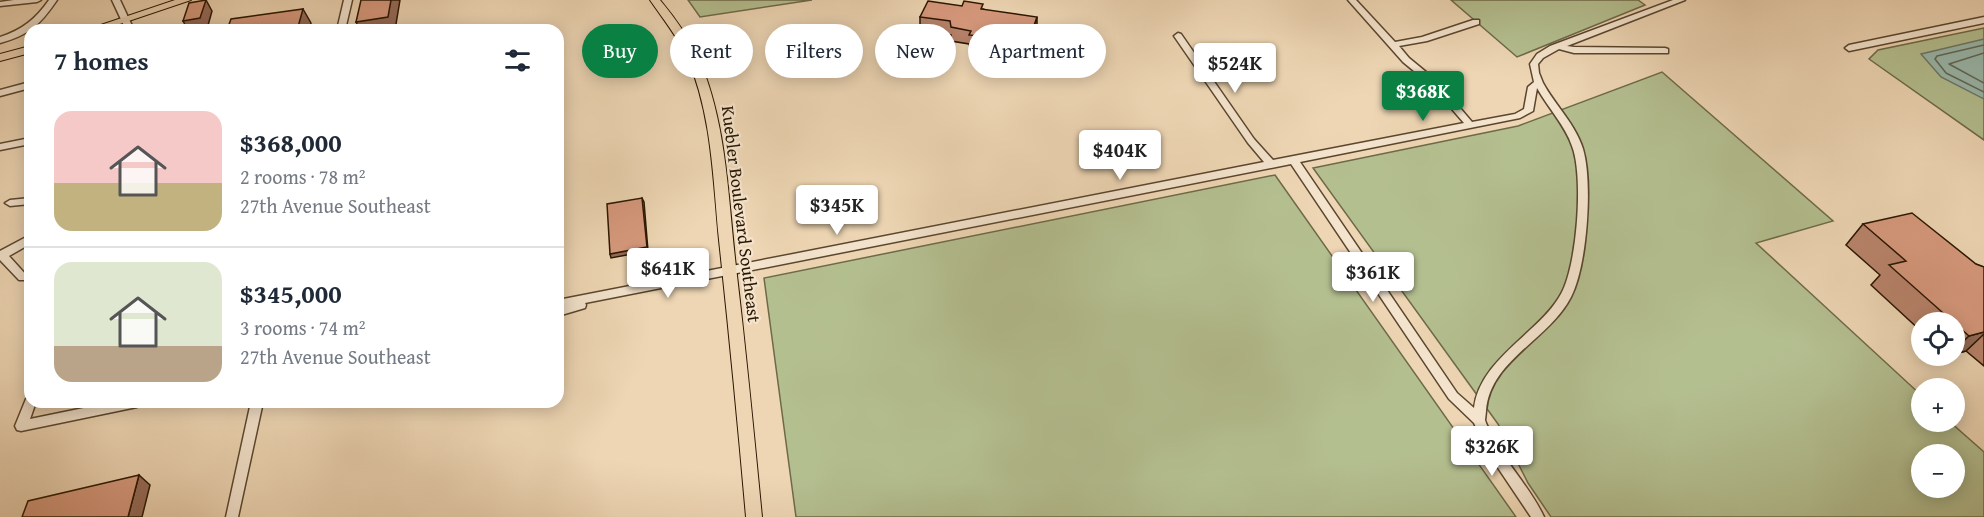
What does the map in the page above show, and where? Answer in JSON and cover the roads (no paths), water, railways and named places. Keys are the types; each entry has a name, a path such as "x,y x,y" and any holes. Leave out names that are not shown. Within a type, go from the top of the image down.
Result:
{"main road":[{"path":"110,24 186,0"},
{"name":"Kuebler Boulevard Southeast","path":"655,0 692,56 709,106 730,272 754,517"},
{"path":"0,58 24,51"}],"street":[{"path":"0,4 37,0"},
{"path":"36,24 52,0"},
{"path":"116,0 127,24"},
{"path":"342,24 348,0"},
{"path":"1352,0 1393,45 1434,83 1472,126"},
{"path":"1479,420 1479,399 1485,383 1556,310 1574,274 1582,193 1581,158 1571,131 1538,83 1533,69 1536,60 1559,46 1681,0"},
{"path":"1849,48 1984,20"},
{"path":"1393,45 1424,39 1476,22"},
{"path":"0,40 24,31"},
{"path":"1178,36 1251,141 1272,165"},
{"path":"1559,46 1574,50 1665,51"},
{"path":"564,303 1472,126 1525,114 1531,106 1532,87 1538,83"},
{"path":"0,93 24,87"},
{"path":"0,147 24,142"},
{"path":"1294,160 1453,396 1479,420 1492,449 1538,517"},
{"path":"10,203 24,202"},
{"path":"23,277 1,256 24,243"},
{"path":"564,296 601,297"},
{"path":"564,310 601,297"},
{"path":"28,408 21,426 108,408"},
{"path":"232,517 256,408"}],"water":[{"path":"1984,39 1984,99 1941,77 1921,54"}]}
